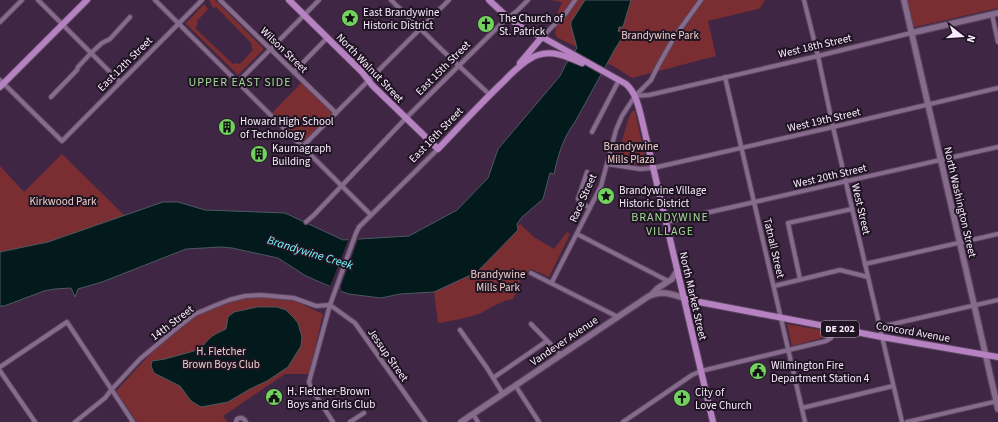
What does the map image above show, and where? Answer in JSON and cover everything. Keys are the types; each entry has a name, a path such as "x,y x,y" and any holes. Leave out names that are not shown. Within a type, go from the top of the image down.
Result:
{"main road":[{"path":"1,84 87,0"},
{"name":"North Walnut Street","path":"289,0 362,72 368,81 438,149"},
{"name":"North Market Street","path":"489,0 508,18 520,26 542,37 565,53 619,80 630,88 635,96 713,422"},
{"path":"511,74 542,37"},
{"name":"East 16th Street","path":"438,149 511,74 526,62 537,55 547,53 565,53"},
{"name":"Concord Avenue","path":"684,298 882,337 998,357"}],"street":[{"path":"0,22 22,0"},
{"path":"38,0 120,82"},
{"path":"156,0 372,215"},
{"name":"East 12th Street","path":"1,84 62,141 202,0"},
{"name":"Wilson Street","path":"220,0 336,113"},
{"path":"238,82 319,0"},
{"path":"391,0 490,95"},
{"path":"303,146 449,0"},
{"path":"508,18 528,0"},
{"path":"542,37 566,14 575,0"},
{"name":"Race Street","path":"552,282 601,186 616,130 622,116 635,96 651,80 675,36 701,0"},
{"name":"West Street","path":"804,0 902,422"},
{"name":"North Washington Street","path":"904,0 998,409"},
{"path":"995,13 998,42"},
{"name":"West 18th Street","path":"635,96 649,95 995,13"},
{"path":"51,97 91,53 102,42 110,39 130,17"},
{"name":"East 15th Street","path":"306,222 314,216 406,118 508,18"},
{"path":"294,72 327,38"},
{"name":"Tatnall Street","path":"725,77 805,422"},
{"path":"592,132 619,80"},
{"name":"West 19th Street","path":"607,164 640,169 653,168 998,88"},
{"name":"West 20th Street","path":"666,222 998,147"},
{"name":"East 16th Street","path":"333,422 311,388 309,382 333,295 356,233 359,227 438,149"},
{"path":"587,172 578,199 590,208"},
{"path":"800,279 788,223 852,209"},
{"path":"577,234 668,281"},
{"path":"865,264 998,234"},
{"path":"774,286 840,270 868,277"},
{"path":"649,296 673,277 677,271"},
{"path":"531,273 552,282 618,317"},
{"name":"Vandever Avenue","path":"461,422 649,296 661,292 684,298"},
{"name":"14th Street","path":"75,422 105,398 140,359 196,314 229,300 261,294 294,298 316,306 330,305"},
{"path":"880,327 998,300"},
{"name":"Jessup Street","path":"330,305 355,323 425,422"},
{"path":"0,367 67,322 133,422"},
{"path":"531,324 561,355"},
{"path":"623,422 700,370 826,342 831,338 835,328"},
{"path":"460,330 503,394"},
{"path":"493,378 547,341"},
{"path":"0,371 35,422"},
{"path":"515,386 539,422"},
{"path":"802,408 893,386"},
{"path":"907,422 997,401"},
{"path":"350,422 364,413"},
{"path":"473,414 478,422"},
{"path":"236,422 237,419 241,418 246,422"}],"green space":[{"path":"209,0 215,0 263,48 263,50 238,75 186,24 204,4 208,9 197,21 198,24 195,28 233,64 240,64 253,50 252,44 216,7 213,8"},
{"path":"551,0 585,0 571,22 577,47 558,38 555,34 558,12 562,2"},
{"name":"Brandywine Park","path":"631,0 765,0 758,9 708,21 716,56 632,78 607,63 624,33 617,31 619,27 623,26"},
{"path":"907,0 998,0 998,8 915,27 913,26"},
{"path":"303,81 336,113 303,146 271,114"},
{"name":"Brandywine Mills Plaza","path":"632,111 635,111 647,166 616,162"},
{"name":"Kirkwood Park","path":"62,154 125,216 48,242 0,252 0,166 24,192"},
{"name":"Brandywine Mills Park","path":"520,224 534,237 554,249 567,232 570,234 549,277 531,269 519,279 521,283 513,299 500,303 476,315 438,323 434,292 475,273"},
{"name":"H. Fletcher Brown Boys Club","path":"261,297 295,301 323,314 309,374 285,374 223,416 228,422 137,422 116,391 154,350 194,316 235,299"},
{"path":"787,324 832,332 829,336 792,346"}],"water":[{"name":"Brandywine Creek","path":"585,0 631,0 623,27 619,27 618,31 625,33 564,140 554,174 550,173 543,199 522,217 517,224 518,230 475,273 434,292 400,294 381,298 343,292 306,276 278,258 232,248 221,247 186,249 102,282 78,289 75,297 71,288 55,289 44,291 4,306 0,306 0,252 48,242 163,202 178,202 205,210 285,213 343,240 409,236 457,210 488,178 498,149 560,76 577,48 571,22"},
{"path":"257,307 277,307 286,310 298,323 302,337 301,346 288,367 267,381 228,402 201,407 191,401 180,386 154,373 151,366 152,361 201,349 212,337 226,329 228,317 234,312"}],"pier":[{"path":"359,237 341,286 341,294 329,289 349,238"}],"place":[{"name":"East Brandywine Historic District","path":"350,18"},
{"name":"The Church of St. Patrick","path":"486,24"},
{"name":"Howard High School of Technology","path":"227,127"},
{"name":"Kaumagraph Building","path":"259,154"},
{"name":"Brandywine Village Historic District","path":"606,196"},
{"name":"Wilmington Fire Department Station 4","path":"758,371"},
{"name":"H. Fletcher-Brown Boys and Girls Club","path":"274,397"},
{"name":"City of Love Church","path":"682,398"}],"district":[{"name":"UPPER EAST SIDE","path":"240,82"},
{"name":"BRANDYWINE VILLAGE","path":"670,224"}]}
